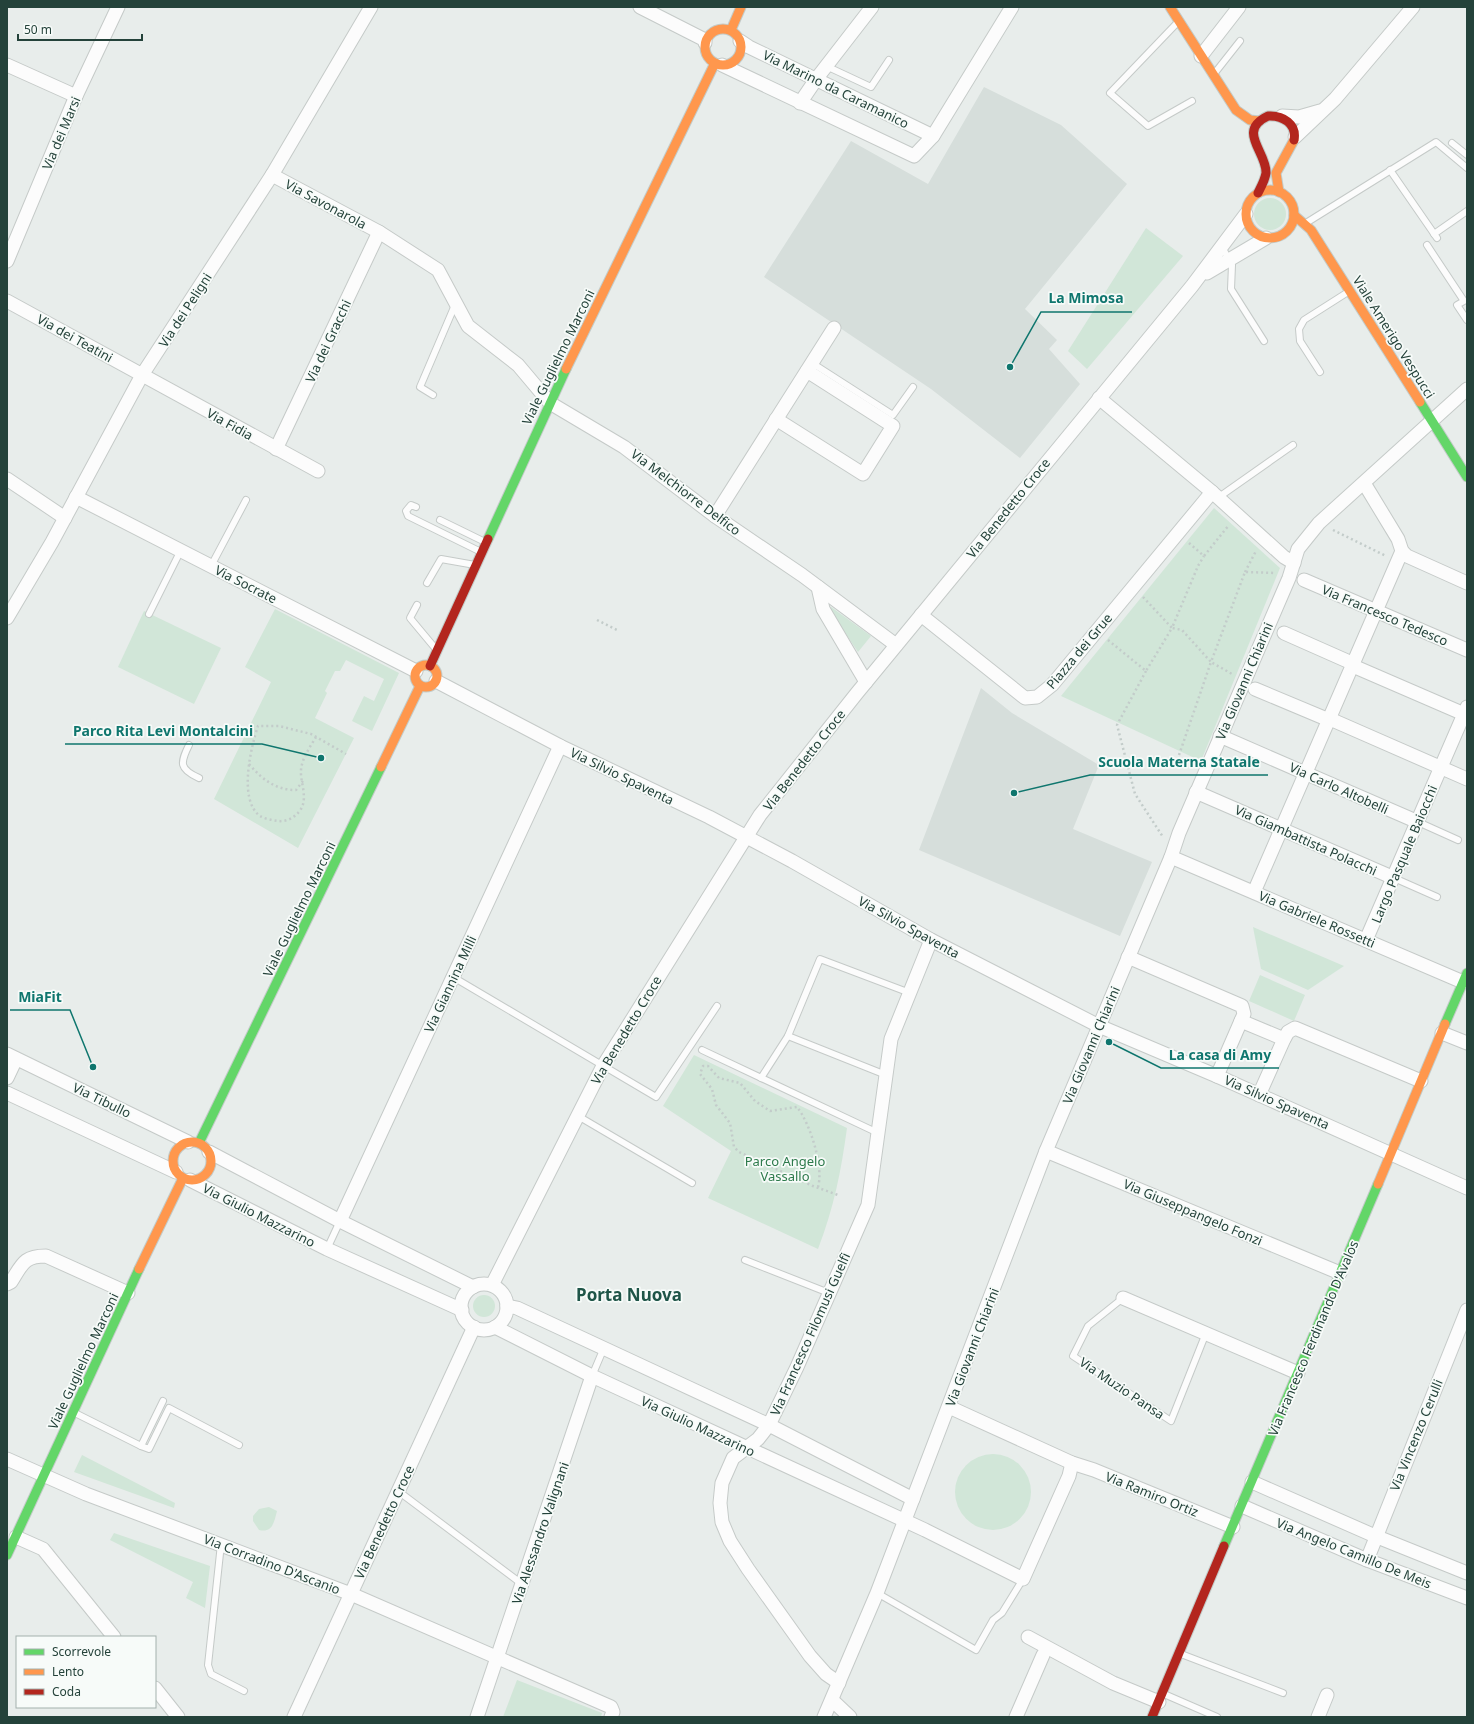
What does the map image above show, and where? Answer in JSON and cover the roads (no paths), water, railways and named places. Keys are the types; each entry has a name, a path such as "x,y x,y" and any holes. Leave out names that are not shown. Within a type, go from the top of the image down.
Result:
{"main road":[{"path":"731,30 741,7"},
{"path":"1170,7 1236,110 1250,120 1259,121 1270,115 1282,116 1291,124 1294,137 1276,172 1276,184 1279,192"},
{"path":"726,28 731,30 740,41 741,51 739,56 732,63 719,64 706,52 705,43 707,38 715,30 726,28"},
{"name":"Viale Guglielmo Marconi","path":"430,666 487,544 550,403 719,64"},
{"path":"1258,194 1270,190 1279,192 1290,201 1294,215 1292,225 1286,233 1276,237 1266,238 1252,229 1246,214 1251,200 1258,194 1264,184 1266,170 1265,163 1254,141 1254,134 1259,121"},
{"name":"Viale Amerigo Vespucci","path":"1294,215 1306,223 1467,477"},
{"path":"420,666 430,666 436,672 436,681 431,686 420,686 415,678 416,671 420,666"},
{"name":"Viale Guglielmo Marconi","path":"199,1146 420,686"},
{"name":"Via Francesco Ferdinando D'Avalos","path":"1152,1717 1465,978"},
{"path":"199,1146 211,1162 208,1172 200,1178 183,1177 172,1162 173,1156 178,1147 199,1146"},
{"name":"Viale Guglielmo Marconi","path":"7,1555 183,1177"}],"street":[{"name":"Via dei Marsi","path":"7,261 76,96 118,7"},
{"name":"Via dei Peligni","path":"7,618 65,518 142,375 272,175 370,7"},
{"path":"640,7 705,40 705,43"},
{"path":"800,103 826,66 872,7"},
{"path":"933,136 1012,7"},
{"path":"1201,56 1239,7"},
{"path":"1294,137 1328,106 1413,7"},
{"name":"Via Marino da Caramanico","path":"719,64 914,156 933,136 817,78 749,47 740,41"},
{"path":"7,65 76,96"},
{"path":"1282,116 1307,116 1328,106"},
{"name":"Via Savonarola","path":"272,175 380,232 438,270 456,303"},
{"name":"Via Benedetto Croce","path":"492,1285 603,1066 760,815 896,645 1192,286 1246,214"},
{"name":"Via dei Gracchi","path":"276,449 380,232"},
{"name":"Via Benedetto Croce","path":"1192,286 1213,268 1266,238"},
{"name":"Via dei Teatini","path":"7,301 142,375"},
{"name":"Via Melchiorre Delfico","path":"456,303 468,326 518,365 550,403 624,447 715,516 802,575 896,645"},
{"path":"715,516 834,328"},
{"path":"776,419 864,474 894,426 809,367"},
{"name":"Via Fidia","path":"142,375 318,471"},
{"name":"Via Giovanni Chiarini","path":"824,1717 839,1684 913,1499 1046,1151 1171,857 1179,833 1294,563 1298,549 1319,523 1467,389"},
{"path":"1099,398 1215,494 1284,557 1294,563"},
{"path":"7,479 65,518"},
{"path":"1254,892 1354,665 1399,556 1398,539 1364,483"},
{"name":"Piazza dei Grue","path":"921,615 1025,698 1037,697 1052,685 1178,533 1215,494"},
{"name":"Via Socrate","path":"76,497 416,671"},
{"path":"1399,556 1407,556 1467,583"},
{"name":"Via Francesco Tedesco","path":"1304,580 1467,650"},
{"path":"818,587 823,609 866,682"},
{"name":"Largo Pasquale Baiocchi","path":"1284,633 1354,665 1466,711 1366,940"},
{"name":"Via Silvio Spaventa","path":"436,681 560,746 709,817 932,940 1099,1026 1217,1076 1467,1188"},
{"path":"1255,689 1329,719 1467,779"},
{"name":"Via Carlo Altobelli","path":"1220,736 1418,822"},
{"name":"Via Giannina Milli","path":"340,1221 560,746"},
{"name":"Via Giambattista Polacchi","path":"1196,792 1394,878"},
{"name":"Via Gabriele Rossetti","path":"1171,857 1366,940 1465,978"},
{"name":"Via Francesco Filomusi Guelfi","path":"839,1684 826,1674 810,1656 748,1569 730,1541 722,1522 720,1503 722,1483 733,1458 758,1439 769,1426 797,1367 868,1205 891,1039 932,940"},
{"path":"1128,957 1238,1003 1244,1010 1217,1076"},
{"path":"1241,1020 1284,1039"},
{"path":"1259,1095 1284,1039 1290,1030 1295,1028 1421,1081"},
{"path":"1442,1032 1467,1043"},
{"name":"Via Tibullo","path":"7,1078 12,1056 199,1146"},
{"path":"7,1093 183,1177"},
{"path":"199,1146 340,1221 473,1287"},
{"name":"Via Giuseppangelo Fonzi","path":"1046,1151 1340,1273"},
{"name":"Via Giulio Mazzarino","path":"183,1177 327,1249 462,1310"},
{"path":"7,1284 11,1282 26,1259 35,1256 46,1256 128,1293"},
{"path":"479,1284 492,1285 503,1293 507,1306 504,1318 495,1327 483,1329 474,1327 467,1321 462,1310 464,1297 473,1287 479,1284"},
{"name":"Via Muzio Pansa","path":"1123,1298 1298,1373"},
{"path":"507,1306 517,1308 603,1350 769,1426 913,1499"},
{"name":"Via Vincenzo Cerulli","path":"1367,1560 1375,1536 1467,1310"},
{"name":"Via Benedetto Croce","path":"294,1717 474,1327"},
{"name":"Via Giulio Mazzarino","path":"495,1327 592,1376 904,1521 1023,1579"},
{"name":"Via Alessandro Valignani","path":"477,1717 523,1585 592,1376"},
{"name":"Via Ramiro Ortiz","path":"949,1407 1072,1463 1102,1473 1233,1527"},
{"name":"Via Corradino D'Ascanio","path":"7,1459 44,1477 350,1594 611,1706 613,1712 611,1717"},
{"path":"1023,1579 1069,1476 1072,1463"},
{"name":"Via Angelo Camillo De Meis","path":"1252,1482 1375,1536 1467,1573"},
{"name":"Via Angelo Camillo De Meis","path":"1242,1506 1367,1560 1467,1598"},
{"path":"16,1537 43,1549 113,1636"},
{"path":"1028,1637 1113,1683 1161,1698"},
{"path":"1016,1717 1044,1655"},
{"path":"156,1689 178,1717"},
{"path":"1318,1717 1327,1695"},
{"path":"832,1700 850,1717"}],"lane":[{"path":"1179,21 1110,93 1148,126 1192,101"},
{"path":"1213,75 1240,41"},
{"path":"826,66 871,88 889,60"},
{"path":"1306,223 1436,142 1467,168"},
{"path":"1452,143 1467,155"},
{"path":"1390,170 1435,236 1467,212"},
{"path":"1427,245 1464,301 1457,305 1467,320"},
{"path":"1222,247 1232,264 1231,289 1264,341"},
{"path":"1320,372 1300,340 1299,329 1304,320 1350,292"},
{"path":"433,395 420,387 456,303"},
{"path":"809,367 893,415 913,387"},
{"path":"1215,494 1293,445"},
{"path":"211,566 246,500"},
{"path":"416,507 411,505 408,507 406,511 408,516 483,552"},
{"path":"440,520 487,544"},
{"path":"149,614 181,550"},
{"path":"428,583 441,559 476,566"},
{"path":"417,604 410,618 437,651"},
{"path":"189,745 183,758 183,766 189,773 199,778"},
{"name":"Via Carlo Altobelli","path":"1418,822 1458,840"},
{"name":"Via Giambattista Polacchi","path":"1394,878 1437,897"},
{"path":"761,1078 788,1036 820,959 910,993"},
{"path":"453,977 656,1097 717,1006"},
{"path":"788,1036 886,1075"},
{"path":"702,1050 878,1133"},
{"path":"578,1116 692,1183"},
{"name":"Via Giulio Mazzarino","path":"327,1249 340,1221"},
{"path":"745,1260 829,1293"},
{"name":"Via Muzio Pansa","path":"1123,1298 1088,1326 1073,1356 1171,1421 1206,1333"},
{"name":"Via Alessandro Valignani","path":"592,1376 603,1350"},
{"path":"141,1446 163,1401"},
{"path":"73,1413 149,1449 169,1408 240,1445"},
{"path":"398,1491 523,1585"},
{"path":"221,1544 208,1665 211,1674 244,1690"},
{"path":"876,1593 976,1650 993,1620 1002,1613 1023,1579"},
{"path":"1180,1653 1283,1693"},
{"path":"1161,1698 1216,1717"}],"place":[{"name":"La Mimosa","path":"1010,367"},
{"name":"Parco Rita Levi Montalcini","path":"321,758"},
{"name":"Scuola Materna Statale","path":"1014,793"},
{"name":"La casa di Amy","path":"1109,1042"},
{"name":"MiaFit","path":"93,1067"}],"district":[{"name":"Porta Nuova","path":"629,1295"}],"park label":[{"name":"Parco Angelo Vassallo","path":"785,1168"}]}
